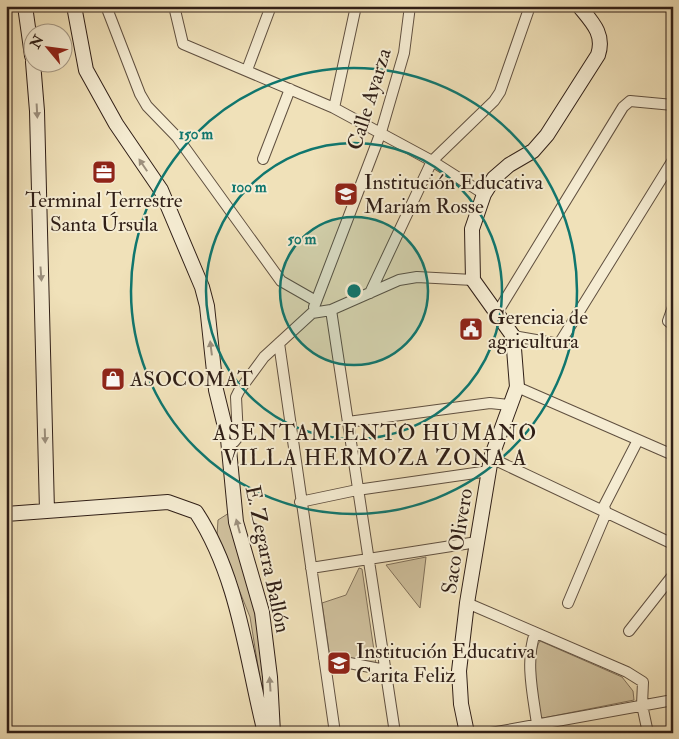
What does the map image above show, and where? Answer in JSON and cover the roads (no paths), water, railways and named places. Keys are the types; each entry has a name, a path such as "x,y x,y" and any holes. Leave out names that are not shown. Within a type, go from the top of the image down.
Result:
{"street":[{"path":"25,6 27,22"},
{"name":"E. Zegarra Ballón","path":"74,6 86,70 116,124 161,190 202,288 206,306 216,390 228,443 236,522 262,612 270,677 274,733"},
{"path":"106,6 140,94 147,106 178,137 281,280 316,301"},
{"path":"174,6 183,44 334,108 432,161 484,194"},
{"path":"247,70 271,6"},
{"path":"334,108 356,6"},
{"name":"Calle Ayarza","path":"312,313 381,132 404,53 410,6"},
{"path":"370,292 432,161 494,101 500,92 530,6"},
{"path":"579,6 593,22 598,32 601,46 598,55 546,135 533,151 500,172 484,194 472,229 472,280 513,336 559,344 673,160"},
{"path":"34,72 37,111 47,511"},
{"path":"263,160 290,89"},
{"path":"497,313 624,107 630,101 673,105"},
{"path":"228,443 234,442 238,437 236,396 239,391 264,357 312,313 330,310 400,280 417,277 472,280"},
{"path":"673,307 668,321 673,325"},
{"path":"330,310 367,561 395,733"},
{"name":"Saco Olivero","path":"467,733 461,704 459,671 467,603 490,464 509,405 517,387 513,336"},
{"path":"279,342 300,502 335,733"},
{"path":"517,387 673,455"},
{"path":"348,422 490,403 509,405"},
{"path":"568,603 606,513 604,506 638,440"},
{"path":"300,502 490,464 606,513 673,544"},
{"path":"6,514 168,502 196,512 212,540 238,610 265,733"},
{"path":"311,568 367,561 477,542"},
{"path":"629,631 673,575"},
{"path":"467,603 627,672 643,682 642,704 648,733"},
{"path":"535,633 531,659 531,680 537,724"},
{"path":"324,658 385,670"},
{"path":"491,733 642,704 673,700"}],"place":[{"name":"Terminal Terrestre Santa Úrsula","path":"104,172"},
{"name":"Institución Educativa Mariam Rosse","path":"346,194"},
{"name":"Gerencia de agricultura","path":"471,329"},
{"name":"ASOCOMAT","path":"113,379"},
{"name":"Institución Educativa Carita Feliz","path":"339,663"}],"district":[{"name":"ASENTAMIENTO HUMANO VILLA HERMOZA ZONA A","path":"375,445"}]}
